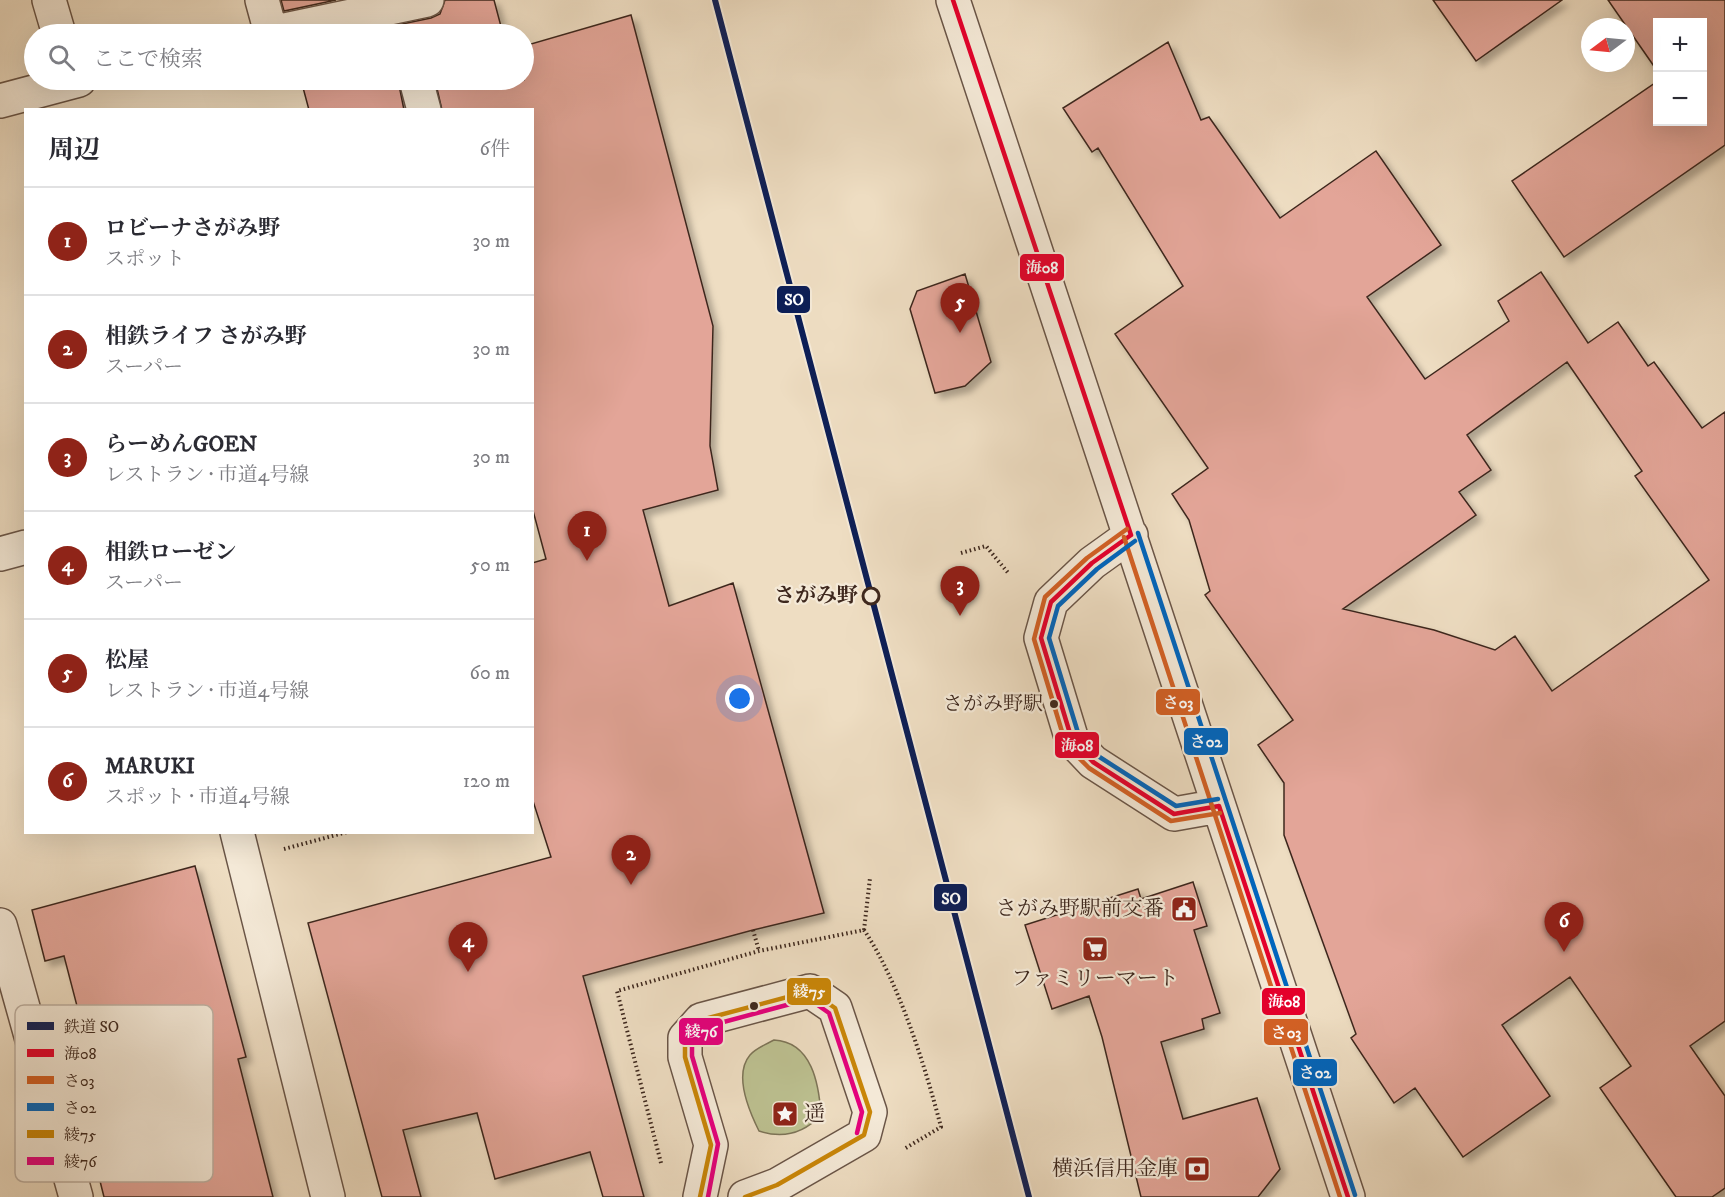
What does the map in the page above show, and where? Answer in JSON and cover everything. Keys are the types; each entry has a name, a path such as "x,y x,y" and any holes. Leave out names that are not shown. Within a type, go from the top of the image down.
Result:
{"street":[{"path":"49,0 56,24"},
{"path":"262,0 266,24"},
{"path":"953,0 1348,1197"},
{"path":"339,24 410,14"},
{"path":"0,101 41,100 58,90"},
{"path":"419,90 423,108"},
{"path":"1131,535 1092,563 1051,602 1041,638 1072,740 1093,762 1174,814 1219,806"},
{"path":"0,554 24,547"},
{"path":"237,834 328,1197"},
{"path":"0,925 22,1005"},
{"path":"700,1197 711,1145 685,1057 685,1038 701,1020 810,991 835,1008 870,1112 864,1135 777,1185 745,1197"},
{"path":"72,1182 76,1197"}],"path":[{"path":"961,554 986,546 1009,574"},
{"path":"280,850 340,834"},
{"path":"870,878 864,930 882,957 931,1087 941,1127 895,1154"},
{"path":"753,930 759,951"},
{"path":"663,1170 617,991 759,951 864,930"}],"green space":[{"path":"774,1040 797,1048 805,1056 818,1090 821,1115 808,1126 793,1133 776,1134 759,1131 744,1093 745,1063 758,1048"}],"building":[{"path":"281,0 336,0 284,11"},
{"path":"445,0 494,0 500,24 402,24 440,14"},
{"path":"1433,0 1562,0 1476,61"},
{"path":"1608,0 1725,0 1725,145 1564,257 1512,181 1653,84 1653,126 1707,126 1707,18 1653,18 1653,65 1635,39 1635,18 1620,18"},
{"path":"631,15 713,326 710,446 718,490 643,510 669,606 733,583 824,913 583,976 644,1197 603,1197 590,1152 495,1179 477,1113 403,1130 421,1197 382,1197 308,923 551,857 534,804 534,562 546,559 534,514 534,108 442,108 437,90 534,90 534,43"},
{"path":"1168,42 1201,120 1209,117 1280,218 1376,151 1441,245 1367,297 1425,379 1509,321 1498,301 1541,272 1588,343 1618,322 1648,366 1654,362 1702,428 1725,412 1725,1021 1690,1046 1725,1096 1725,1188 1712,1197 1676,1197 1600,1088 1631,1066 1570,977 1502,1025 1550,1096 1463,1157 1415,1088 1394,1103 1351,1038 1356,1034 1284,835 1284,783 1258,745 1293,720 1205,595 1210,591 1189,520 1172,494 1208,468 1115,334 1183,286 1098,148 1092,152 1063,108","holes":["1567,362 1642,471 1635,476 1709,580 1552,691 1515,636 1495,650 1434,630 1343,609 1476,515 1459,492 1491,470 1467,435"]},
{"path":"304,90 400,90 404,108 308,108"},
{"path":"965,274 991,362 965,386 935,393 910,309 917,291"},
{"path":"195,866 246,1057 238,1059 273,1197 104,1197 100,1182 213,1182 213,1005 77,1005 64,956 45,961 32,910"},
{"path":"1193,882 1207,926 1194,930 1220,1013 1202,1019 1204,1029 1161,1042 1183,1119 1257,1098 1280,1169 1258,1197 1141,1197 1102,1037 1089,996 1052,1009 1025,925 1138,889 1141,899"}],"rail line":[{"name":"SO","path":"715,0 1029,1197"}],"transit line":[{"name":"海08","path":"953,0 1131,535"},
{"name":"さ03","path":"1127,529 1087,558 1045,597 1034,639 1066,745 1089,768 1171,821 1220,813"},
{"name":"さ02","path":"1138,533 1355,1195"},
{"name":"海08","path":"1131,535 1092,563 1051,602 1041,638 1072,740 1093,762 1174,814 1219,806"},
{"name":"さ03","path":"1124,537 1340,1197"},
{"name":"さ02","path":"1135,541 1097,569 1058,606 1049,638 1079,736 1098,756 1176,806 1218,799"},
{"name":"海08","path":"1219,806 1348,1197"},
{"name":"綾75","path":"700,1197 711,1145 685,1057 685,1038 701,1020 810,991 835,1008 870,1112 864,1135 777,1185 745,1197"},
{"name":"綾76","path":"708,1197 718,1144 692,1056 692,1041 705,1027 809,999 829,1013 862,1112 857,1133"}],"place":[{"name":"松屋","path":"960,333"},
{"name":"ロビーナさがみ野","path":"587,561"},
{"name":"さがみ野","path":"871,596"},
{"name":"らーめんGOEN","path":"960,616"},
{"name":"さがみ野駅","path":"1054,704"},
{"name":"相鉄ライフ さがみ野","path":"631,885"},
{"name":"さがみ野駅前交番","path":"1184,909"},
{"name":"ファミリーマート","path":"1095,949"},
{"name":"MARUKI","path":"1564,952"},
{"name":"相鉄ローゼン","path":"468,972"},
{"name":"遥","path":"785,1114"},
{"name":"横浜信用金庫","path":"1197,1169"}]}
